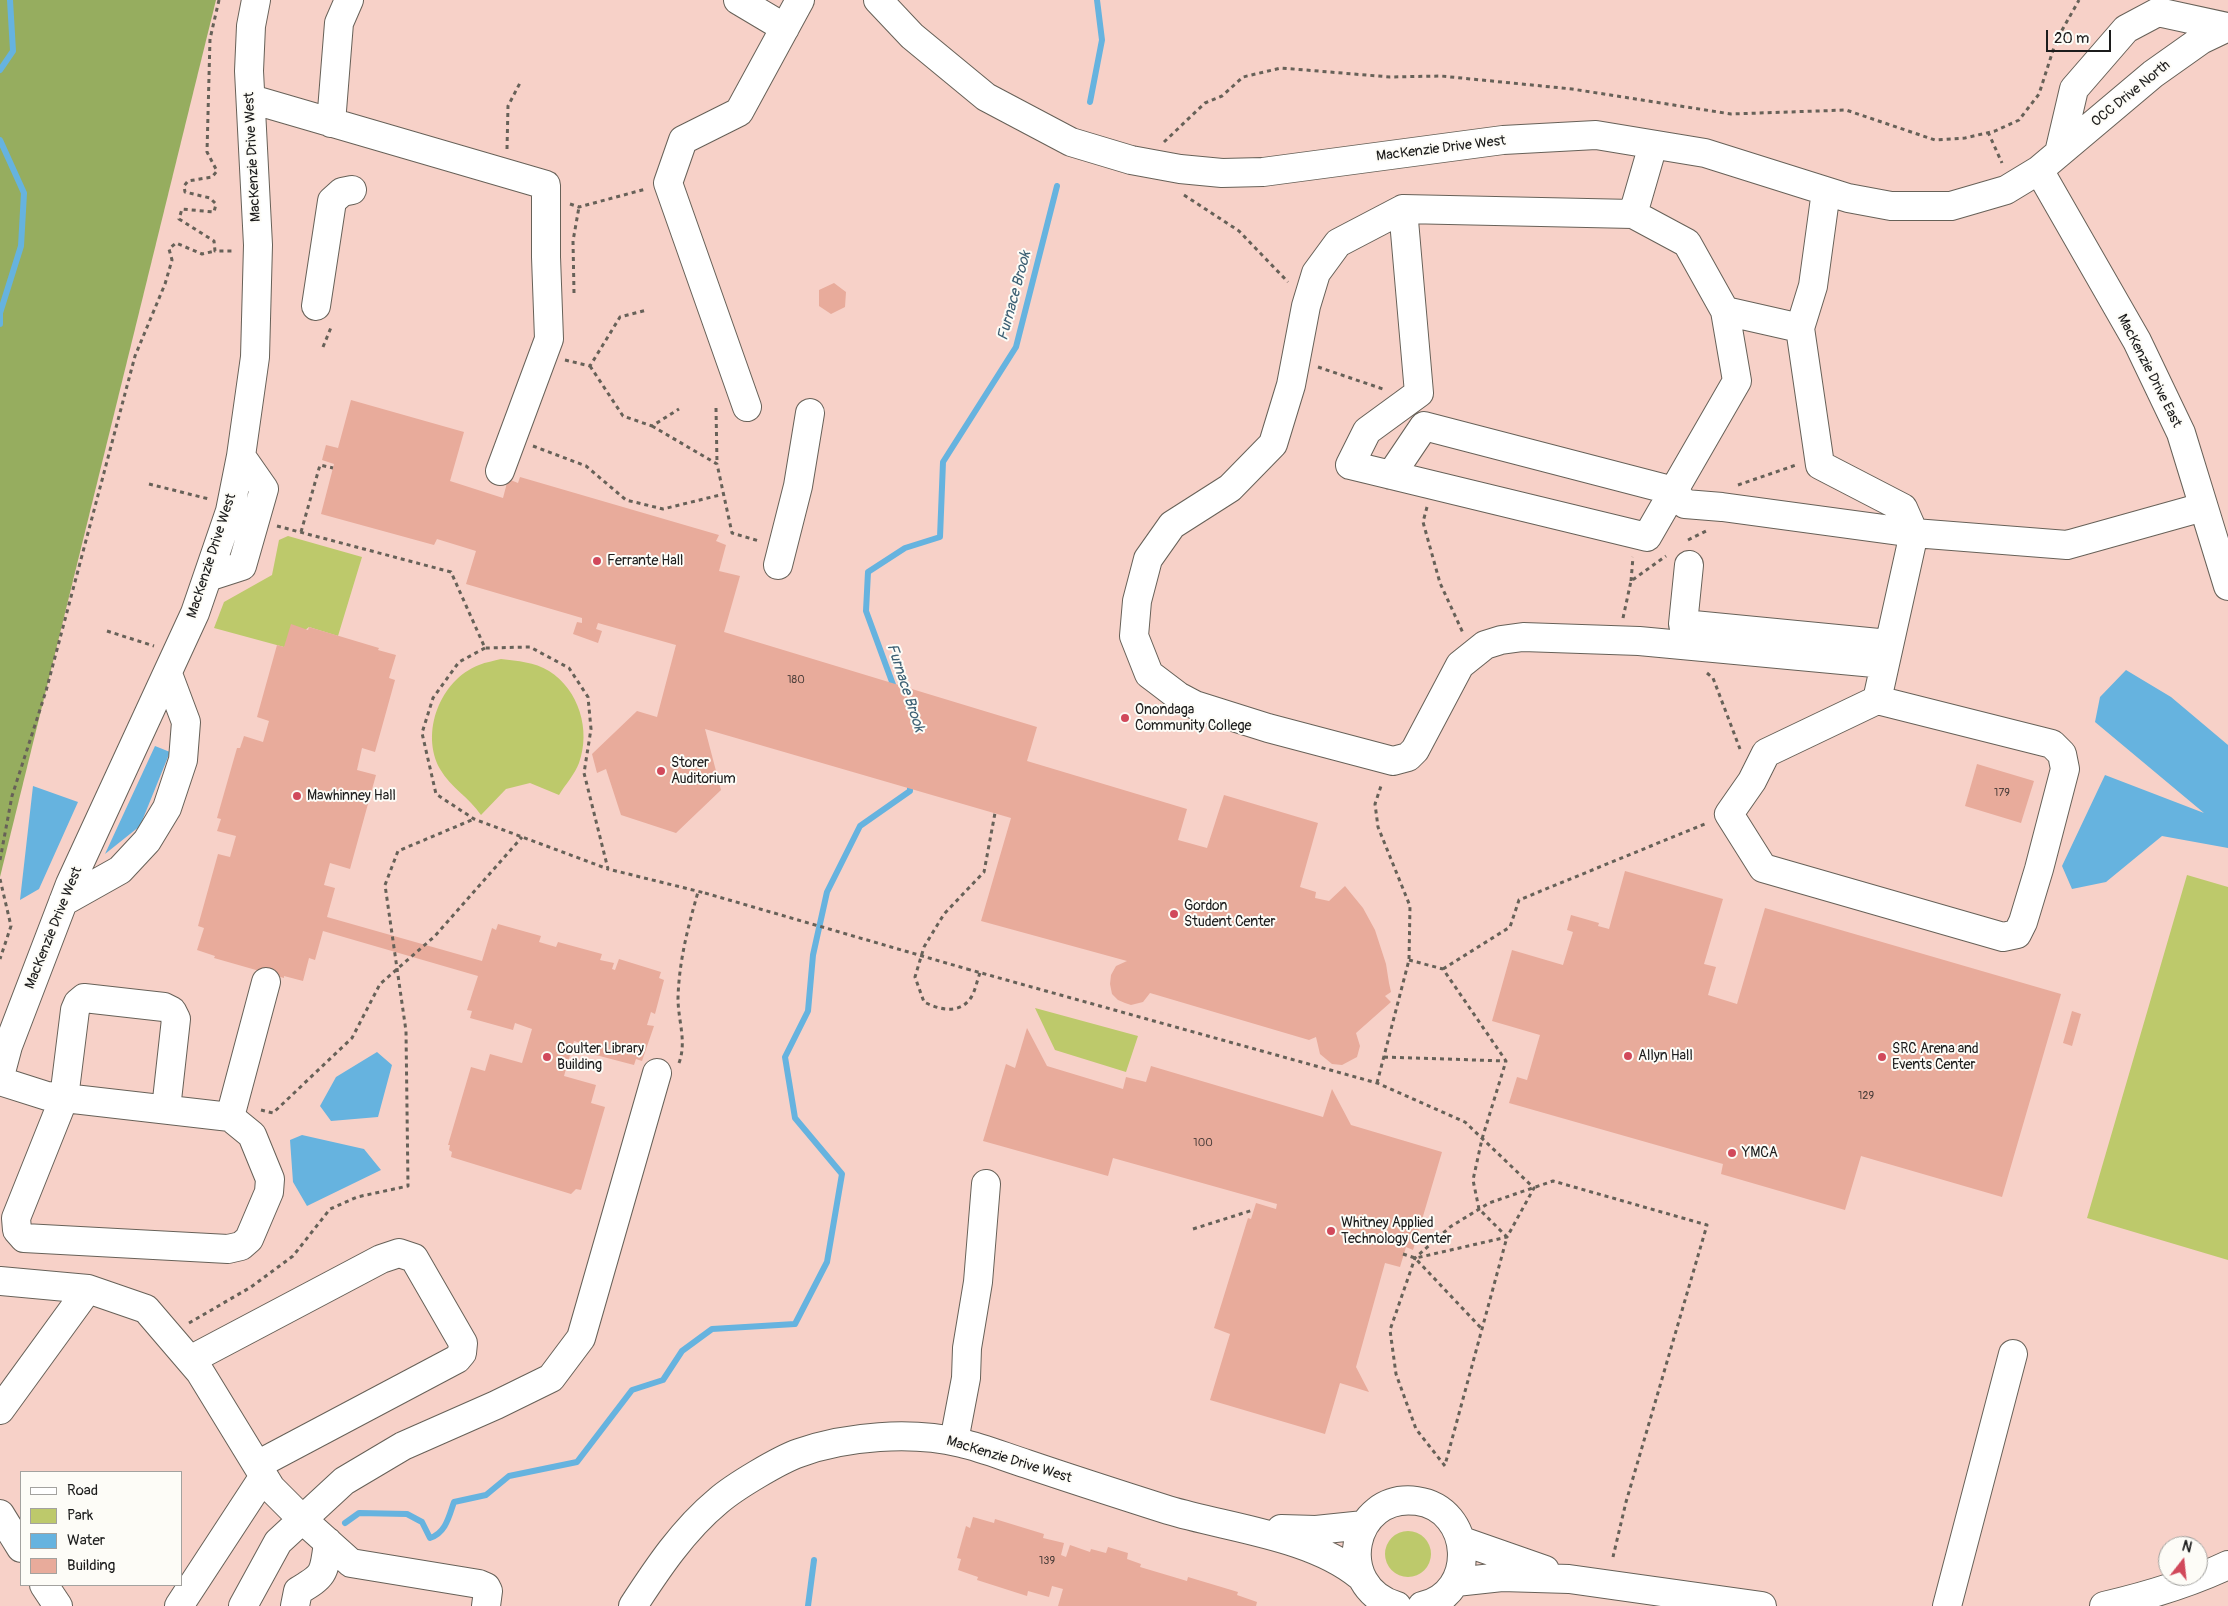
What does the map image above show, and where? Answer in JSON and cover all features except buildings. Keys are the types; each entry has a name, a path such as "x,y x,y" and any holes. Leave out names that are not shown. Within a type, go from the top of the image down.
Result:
{"street":[{"name":"MacKenzie Drive West","path":"0,1076 8,1046 63,902 195,613 230,511 241,456 255,357 258,250 251,99 251,26 256,0"},
{"path":"332,123 339,23 349,0"},
{"path":"738,0 785,28"},
{"path":"747,408 668,183 683,140 739,112 800,0"},
{"name":"MacKenzie Drive West","path":"878,0 912,36 986,98 1071,142 1131,160 1160,165 1222,173 1262,172 1503,140 1596,136 1705,153 1848,198 1891,206 1951,206 2006,190 2049,161"},
{"path":"2049,161 2074,89 2126,29 2158,12 2227,27"},
{"name":"OCC Drive North","path":"2049,161 2153,74 2201,40 2227,27"},
{"path":"251,99 546,186 549,339 500,471"},
{"path":"1633,214 1653,145"},
{"name":"MacKenzie Drive East","path":"2049,161 2181,434 2228,586"},
{"path":"325,314 332,201 342,192 352,190"},
{"path":"1826,191 1813,286 1800,328 1820,465 1903,508 1914,533 1877,700"},
{"path":"1403,208 1419,393 1367,431 1350,465 1647,537 1737,381 1725,311 1687,243 1633,214 1403,208 1338,243 1316,273 1308,300 1291,385 1273,444 1230,488 1172,525 1148,559 1137,602 1134,636 1149,674 1178,696 1196,705 1286,733 1393,761 1408,756 1416,750 1460,665 1485,645 1501,640 1523,637 1887,654"},
{"path":"1725,311 1800,328"},
{"path":"780,556 798,486 810,413"},
{"path":"1390,475 1424,426 1674,491 1685,504 1722,507 1914,533 2066,545 2203,507"},
{"path":"208,577 242,566 256,521 264,489 241,456"},
{"path":"1682,553 1683,624 1887,654"},
{"path":"63,902 120,870 146,842 167,808 183,760 186,722 168,674"},
{"path":"1877,700 2052,744 2062,754 2065,769 2039,869 2023,922 2017,934 2003,937 1763,868 1729,814 1752,781 1766,753 1877,700"},
{"path":"232,1111 266,982"},
{"path":"0,1081 46,1096 64,1098 166,1110 232,1111 252,1135 270,1179 269,1192 250,1238 241,1246 228,1249 24,1238 17,1230 16,1218 64,1098 75,1010 78,1003 84,998 164,1007 172,1011 176,1019 166,1110"},
{"path":"243,1606 278,1542 344,1481 404,1446 551,1378 580,1338 667,1070"},
{"path":"954,1441 966,1378 967,1348 978,1282 986,1184"},
{"path":"179,1606 261,1470 457,1359 462,1353 463,1343 414,1258 399,1253 381,1259 190,1360"},
{"path":"0,1281 88,1289 146,1309 200,1372 271,1488 351,1563 486,1587 488,1591 486,1606"},
{"path":"0,1410 88,1289"},
{"path":"1947,1606 2013,1354"},
{"name":"MacKenzie Drive West","path":"633,1606 653,1574 684,1534 718,1501 759,1474 798,1453 846,1441 883,1436 920,1436 954,1441 1170,1510 1234,1526 1314,1550 1339,1560 1376,1596"},
{"path":"1376,1596 1356,1559 1357,1541 1364,1525 1374,1513 1387,1505 1403,1501 1418,1501 1433,1506 1446,1514 1456,1526 1462,1541 1463,1562 1456,1582 1438,1599 1422,1606"},
{"path":"0,1514 20,1546"},
{"name":"MacKenzie Drive West","path":"1234,1526 1316,1530 1364,1525"},
{"path":"1462,1541 1569,1579"},
{"path":"295,1606 298,1591 319,1578 325,1564 328,1542"},
{"path":"2104,1606 2150,1595 2204,1577 2228,1565"},
{"path":"1456,1582 1502,1577 1569,1579 1762,1606"},
{"path":"45,1586 58,1606"}],"path":[{"path":"215,251 214,241 179,218 182,209 214,212 216,204 210,198 185,192 184,186 188,181 212,177 217,171 207,152 210,39 219,0"},
{"path":"1160,165 1164,141 1205,103 1222,96 1243,77 1281,68 1390,77 1441,76 1563,88 1731,114 1846,110 1935,140 1965,138 1994,131 2019,120 2039,94 2056,41 2079,0"},
{"path":"506,174 508,106 521,81"},
{"path":"546,196 579,207 668,183"},
{"path":"1182,194 1239,231 1308,300"},
{"path":"0,860 12,796 46,691 135,356 172,260 170,249 176,243 202,254 215,251 258,250"},
{"path":"590,366 620,317 647,310"},
{"path":"323,348 325,314"},
{"path":"542,355 590,366 623,416 652,426 717,464"},
{"path":"1296,360 1387,390 1419,393"},
{"path":"716,408 717,464 732,533 780,556"},
{"path":"652,426 679,409"},
{"path":"511,440 544,449 586,466 626,500 663,509 724,494"},
{"path":"1619,641 1631,581 1682,553 1695,535 1716,527 1722,507 1740,483 1808,461 1818,447"},
{"path":"301,532 320,465 333,468"},
{"path":"149,484 206,498 230,511"},
{"path":"1433,485 1423,522 1440,583 1473,653"},
{"path":"256,521 451,572 484,648"},
{"path":"608,869 584,773 591,729 588,696 569,668 530,647 484,648 459,662 433,698 422,733 436,794 474,819 608,869 705,893 980,973 1377,1083 1465,1122 1534,1188"},
{"path":"1706,672 1713,678 1752,781"},
{"path":"1377,1083 1409,960 1410,906 1378,828 1375,804 1384,776"},
{"path":"980,973 970,999 956,1009 938,1009 924,1002 915,977 924,947 944,914 984,872 995,813"},
{"path":"1443,969 1510,927 1519,900 1729,814"},
{"path":"168,1335 251,1287 293,1256 330,1209 358,1197 408,1186 406,1031 385,886 398,852 474,819"},
{"path":"232,1111 273,1113 352,1038 380,984 435,936 522,837"},
{"path":"0,879 11,926 0,959"},
{"path":"667,1070 684,1050 678,999 683,946 698,892"},
{"path":"1409,960 1443,969 1506,1061"},
{"path":"1384,1057 1506,1061"},
{"path":"1506,1061 1482,1139 1473,1180 1479,1209 1507,1237"},
{"path":"1534,1188 1507,1237 1445,1466 1416,1429 1396,1374 1390,1330 1415,1258 1450,1227 1489,1202 1553,1181 1706,1225 1626,1502 1613,1557"},
{"path":"1193,1229 1253,1210"},
{"path":"1415,1258 1507,1237"},
{"path":"1403,1254 1415,1258 1482,1329"}],"shaded area":[{"name":"Onondaga Community College","path":"202,0 2228,0 2228,1606 0,1606 0,817"}],"green space":[{"path":"0,0 216,0 0,877"},
{"path":"288,536 362,557 338,636 309,627 284,647 214,628 224,602 272,575 279,540"},
{"path":"501,659 526,662 538,666 549,671 559,679 575,700 583,724 584,737 579,763 559,795 530,783 506,789 481,815 449,782 440,769 434,755 432,740 433,724 437,709 444,695 465,672 487,662"},
{"path":"2187,875 2228,887 2228,1260 2087,1218"},
{"path":"1035,1008 1138,1036 1126,1072 1055,1050"},
{"path":"1408,1531 1421,1535 1427,1541 1431,1554 1427,1567 1421,1573 1408,1577 1395,1573 1389,1567 1385,1554 1389,1541 1395,1535"}],"water":[{"path":"2126,670 2171,697 2228,745 2228,848 2162,836 2106,882 2072,889 2062,866 2105,775 2204,813 2095,722 2100,697"},
{"path":"155,746 170,752 140,826 105,854"},
{"path":"33,786 78,802 39,889 20,900"},
{"path":"377,1052 392,1065 378,1117 331,1121 320,1106 336,1077"},
{"path":"302,1135 364,1149 381,1170 307,1206 293,1182 290,1140"}],"waterway":[{"path":"0,70 13,51 10,0"},
{"name":"Furnace Brook","path":"1090,102 1102,40 1097,0"},
{"path":"0,140 24,193 21,246 0,313 0,324"},
{"name":"Furnace Brook","path":"895,690 866,611 868,572 905,548 940,537 943,462 1016,347 1057,186"},
{"name":"Furnace Brook","path":"345,1523 359,1513 407,1514 422,1522 430,1538 435,1536 443,1528 454,1502 486,1495 509,1476 577,1462 632,1390 663,1380 682,1351 712,1329 795,1324 827,1262 842,1174 795,1118 785,1057 808,1011 813,955 827,892 860,826 910,791 910,780"},
{"name":"Furnace Brook","path":"808,1606 814,1560"}],"place":[{"name":"Ferrante Hall","path":"597,561"},
{"name":"Onondaga Community College","path":"1125,718"},
{"name":"Storer Auditorium","path":"661,771"},
{"name":"Mawhinney Hall","path":"297,796"},
{"name":"Gordon Student Center","path":"1174,914"},
{"name":"Allyn Hall","path":"1628,1056"},
{"name":"Coulter Library Building","path":"547,1057"},
{"name":"SRC Arena and Events Center","path":"1882,1057"},
{"name":"YMCA","path":"1732,1153"},
{"name":"Whitney Applied Technology Center","path":"1331,1231"}]}
